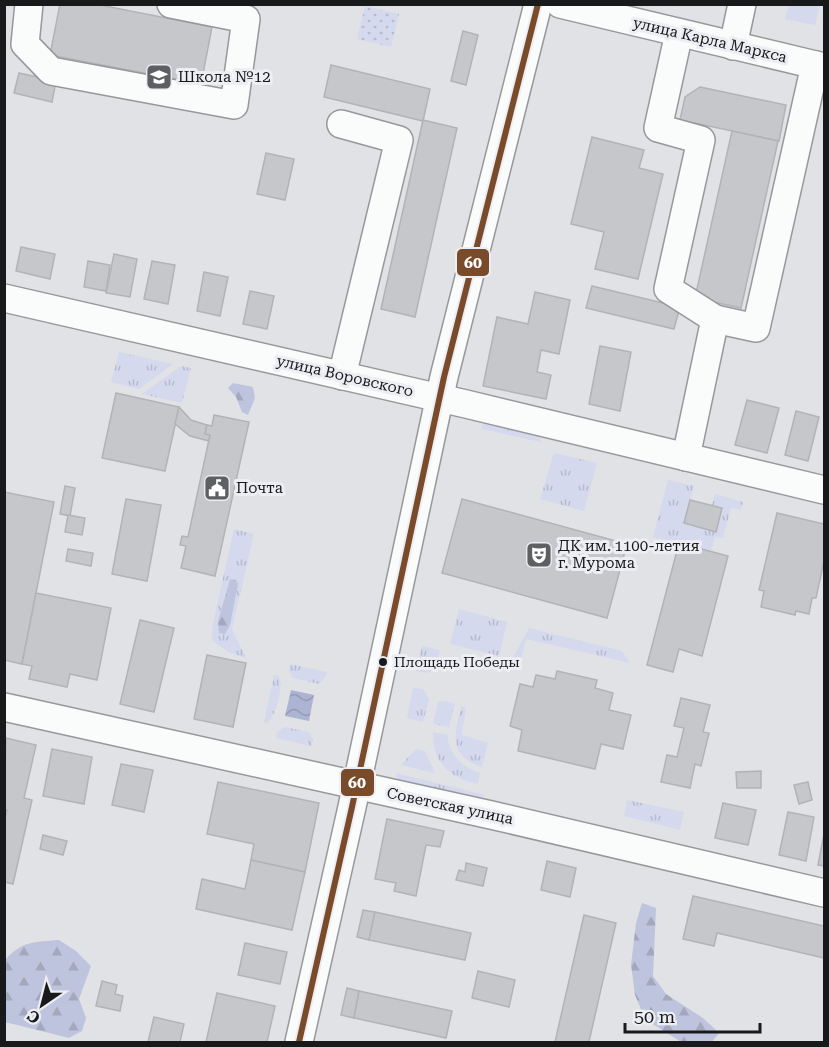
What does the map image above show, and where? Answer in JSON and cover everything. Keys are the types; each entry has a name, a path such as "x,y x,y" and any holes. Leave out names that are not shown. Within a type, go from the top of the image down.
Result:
{"street":[{"path":"29,4 25,44 51,71 234,105 246,19 171,4"},
{"path":"299,1042 440,398 538,4"},
{"name":"улица Карла Маркса","path":"560,4 820,66"},
{"path":"733,46 742,4"},
{"path":"679,33 658,128 701,140 668,289 715,319 756,328 820,66"},
{"path":"342,124 399,140 342,376"},
{"name":"улица Воровского","path":"4,298 440,398 825,490"},
{"path":"686,457 715,319"},
{"name":"Советская улица","path":"4,707 491,815 825,893"}],"green space":[{"path":"789,5 820,5 815,25 785,19"},
{"path":"365,6 399,14 391,47 357,39"},
{"path":"119,352 173,364 139,389 111,382"},
{"path":"181,366 191,368 182,403 142,394"},
{"path":"233,383 253,387 255,398 248,415 242,412 236,397 228,388"},
{"path":"483,421 535,433 541,442 482,429"},
{"path":"554,453 597,463 584,511 540,499"},
{"path":"668,480 694,486 684,523 716,532 722,508 712,505 715,494 743,502 741,510 731,508 723,538 715,537 711,552 653,537"},
{"path":"234,529 254,534 232,629 246,658 228,652 212,640 212,628"},
{"path":"230,579 236,580 238,584 230,625 225,634 219,633 218,622"},
{"path":"459,609 507,622 499,656 450,644"},
{"path":"529,628 622,651 630,663 526,639 521,661 512,659"},
{"path":"422,646 440,650 436,668 428,673 416,671"},
{"path":"290,664 327,672 326,676 319,684 293,678 289,670"},
{"path":"274,675 279,676 280,694 274,714 267,723 264,722"},
{"path":"413,688 423,689 429,699 423,722 407,718"},
{"path":"445,701 455,704 449,727 433,724 438,702"},
{"path":"461,706 466,708 462,735 488,743 482,767 463,757 458,750 456,734"},
{"path":"285,727 309,732 313,740 311,746 276,738 277,732"},
{"path":"433,732 448,735 453,754 468,768 480,773 478,784 458,777 444,767 436,752"},
{"path":"416,749 425,751 435,773 401,765"},
{"path":"396,773 485,795 477,801 398,782"},
{"path":"627,800 684,812 680,830 624,816"},
{"path":"642,903 656,908 653,976 666,994 703,1018 719,1033 712,1042 681,1042 645,1019 635,995 631,965 636,923"},
{"path":"59,940 76,951 91,966 79,999 86,1018 82,1031 69,1038 5,1022 5,960 23,946 35,942"}],"water":[{"path":"291,690 314,695 309,721 285,716"}],"building":[{"path":"60,4 95,4 212,27 201,84 50,55"},
{"path":"463,31 478,35 466,85 451,81"},
{"path":"331,65 430,89 423,121 324,97"},
{"path":"19,73 56,81 52,102 14,93"},
{"path":"700,87 786,105 779,141 680,120 685,97"},
{"path":"423,120 457,128 415,317 381,309"},
{"path":"732,131 778,141 741,308 695,298"},
{"path":"592,137 644,150 639,168 663,174 638,279 595,269 604,232 571,224"},
{"path":"266,153 294,159 285,200 257,194"},
{"path":"21,247 55,254 50,279 16,271"},
{"path":"114,254 137,259 130,297 106,293"},
{"path":"88,261 110,265 106,291 84,287"},
{"path":"152,261 175,265 168,304 144,299"},
{"path":"204,272 228,277 220,316 197,311"},
{"path":"592,286 680,307 674,329 586,308"},
{"path":"250,291 274,296 267,329 243,324"},
{"path":"535,292 570,300 559,354 541,350 537,372 551,375 546,399 483,386 497,317 528,324"},
{"path":"600,346 631,352 620,411 589,404"},
{"path":"116,393 179,407 165,471 102,458"},
{"path":"747,400 779,408 767,453 735,445"},
{"path":"179,407 191,420 207,425 205,434 210,435 209,441 190,436 175,424"},
{"path":"796,411 819,417 808,461 785,455"},
{"name":"Почта","path":"214,415 249,422 215,576 181,568 186,546 180,545 182,536 188,537 210,435 205,434 207,425 212,426"},
{"path":"65,486 75,488 70,516 60,514"},
{"path":"4,492 54,502 22,664 4,660"},
{"path":"126,499 161,505 147,581 112,574"},
{"path":"462,499 627,544 607,618 442,573"},
{"path":"690,500 722,508 716,532 684,523"},
{"path":"777,513 824,524 824,561 816,598 812,598 809,614 796,611 795,615 761,607 764,591 759,590"},
{"path":"68,515 85,518 82,535 65,532"},
{"path":"679,543 728,556 702,656 679,649 673,672 647,665"},
{"path":"68,549 93,553 91,566 66,561"},
{"path":"36,593 111,608 97,680 70,674 67,687 29,679 32,666 22,664"},
{"path":"140,620 174,628 154,712 120,704"},
{"path":"207,655 246,663 233,727 194,719"},
{"path":"557,671 597,680 595,688 613,693 609,710 631,715 623,749 601,744 595,769 518,751 522,730 510,726 520,684 533,687 536,675 555,679"},
{"path":"681,698 710,705 703,732 709,733 701,766 695,764 690,788 661,782 667,755 677,757 684,728 674,726"},
{"path":"6,738 36,745 24,798 32,800 13,884 4,882 4,823 7,810 4,810"},
{"path":"52,749 92,757 84,804 43,796"},
{"path":"121,764 153,770 144,812 112,805"},
{"path":"761,771 761,788 737,788 736,772"},
{"path":"218,782 319,803 305,872 251,860 254,844 207,834"},
{"path":"808,782 812,800 799,804 794,785"},
{"path":"723,803 756,810 748,845 715,838"},
{"path":"788,812 814,817 806,861 779,855"},
{"path":"387,819 444,831 440,847 426,845 416,896 394,891 396,883 375,879"},
{"path":"824,834 824,866 818,865"},
{"path":"43,835 67,841 63,855 40,849"},
{"path":"251,860 305,872 292,930 196,909 202,879 245,889"},
{"path":"547,861 576,868 570,897 541,890"},
{"path":"466,863 487,868 483,886 456,880 459,870 465,872"},
{"path":"693,896 824,926 824,958 717,933 714,946 683,939"},
{"path":"363,910 375,912 369,940 357,937"},
{"path":"375,912 471,933 465,960 369,940"},
{"path":"584,915 616,923 589,1042 555,1042"},
{"path":"245,943 287,952 280,984 238,975"},
{"path":"478,971 515,980 509,1007 472,998"},
{"path":"102,981 117,985 115,994 123,996 120,1011 96,1006"},
{"path":"347,988 359,991 354,1018 341,1015"},
{"path":"359,991 452,1011 446,1038 354,1018"},
{"path":"217,993 275,1006 267,1042 206,1042"},
{"path":"154,1017 184,1024 180,1042 148,1042"}],"transit line":[{"name":"60","path":"299,1042 444,377 538,4"}],"place":[{"name":"Школа №12","path":"159,77"},
{"name":"Почта","path":"217,488"},
{"name":"ДК им. 1100-летия г. Мурома","path":"539,555"},
{"name":"Площадь Победы","path":"383,662"}]}
